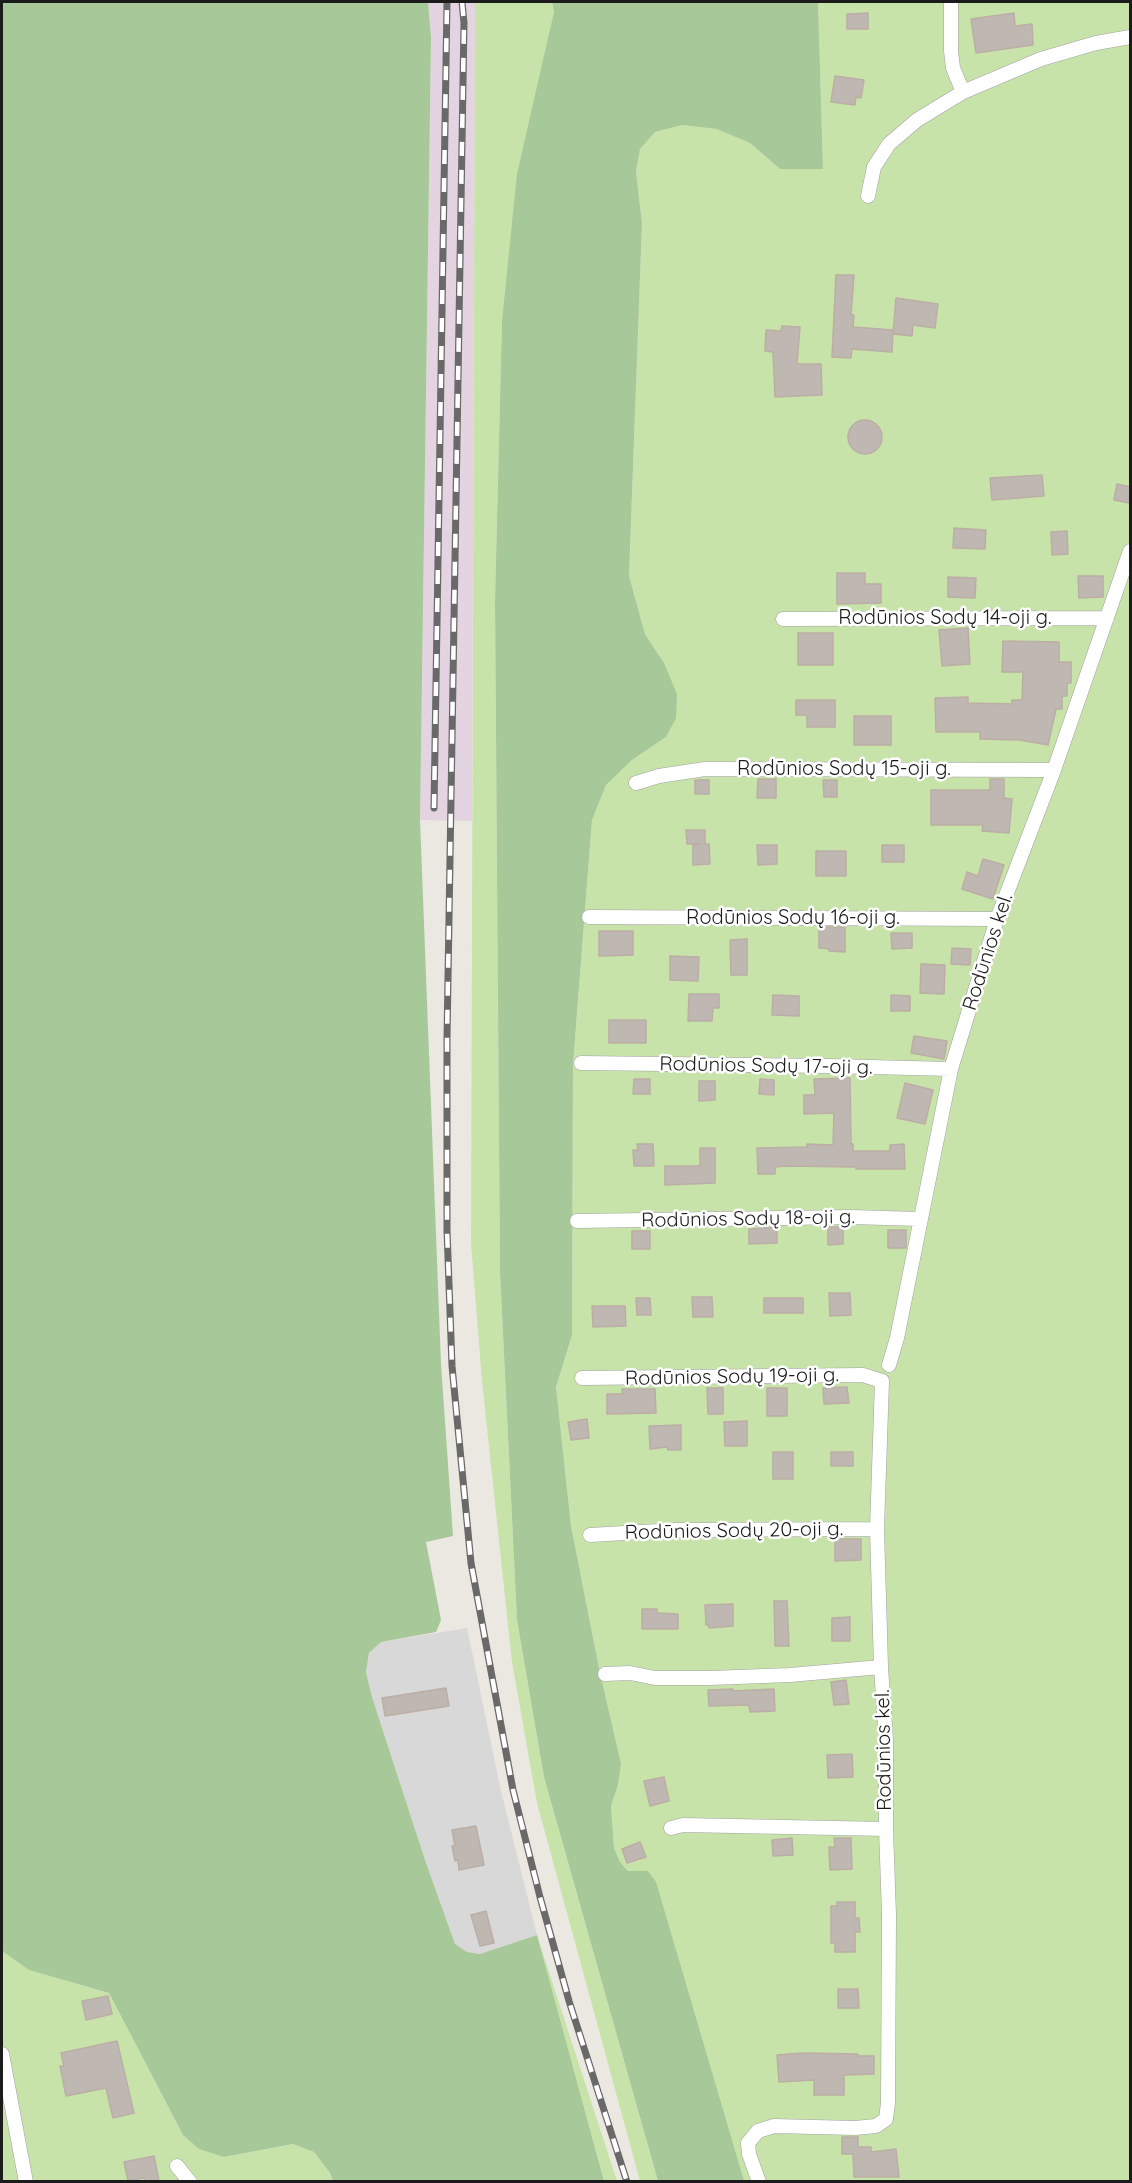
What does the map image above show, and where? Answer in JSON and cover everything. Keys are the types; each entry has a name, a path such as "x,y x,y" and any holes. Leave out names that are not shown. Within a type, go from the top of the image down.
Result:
{"street":[{"path":"951,2 953,68 963,92"},
{"path":"868,196 874,167 889,144 916,120 963,92 1041,59 1096,43 1131,37"},
{"name":"Rodūnios kel.","path":"889,1365 897,1338 919,1219 951,1069 997,919 1054,770 1131,551"},
{"name":"Rodūnios Sodų 14-oji g.","path":"783,619 1107,618"},
{"name":"Rodūnios Sodų 15-oji g.","path":"636,783 660,776 705,769 1054,770"},
{"name":"Rodūnios Sodų 16-oji g.","path":"590,917 997,919"},
{"name":"Rodūnios Sodų 17-oji g.","path":"581,1064 951,1069"},
{"name":"Rodūnios Sodų 18-oji g.","path":"577,1221 851,1217 919,1219"},
{"name":"Rodūnios Sodų 19-oji g.","path":"582,1378 862,1375 882,1382"},
{"name":"Rodūnios kel.","path":"759,2181 749,2154 748,2143 758,2131 774,2126 855,2128 876,2126 886,2119 889,1915 885,1829 886,1741 881,1667 877,1529 882,1382"},
{"name":"Rodūnios Sodų 20-oji g.","path":"590,1534 676,1530 877,1529"},
{"path":"606,1674 630,1673 655,1678 711,1678 790,1675 881,1667"},
{"path":"671,1828 683,1825 885,1829"},
{"path":"2,2054 26,2181"},
{"path":"177,2166 190,2181"}],"shaded area":[{"path":"428,2 475,2 472,821 420,820 431,37"},
{"path":"467,1628 501,1791 537,1935 480,1954 467,1952 455,1944 425,1860 366,1672 369,1653 381,1642"}],"green space":[{"path":"2,2 428,2 431,37 420,820 441,1364 453,1536 426,1542 441,1620 436,1632 381,1642 369,1653 366,1672 425,1860 455,1944 467,1952 480,1954 537,1935 604,2181 333,2181 330,2173 314,2152 293,2144 224,2157 199,2149 183,2135 109,1993 29,1970 2,1951"},
{"path":"475,2 552,2 554,12 502,321 495,601 500,1272 517,1620 544,1777 658,2181 640,2181 537,1803 512,1662 482,1381 471,1243"},
{"path":"552,2 818,2 823,169 780,169 750,143 717,129 682,125 655,132 640,149 636,172 642,223 629,576 645,634 664,663 677,694 676,718 666,737 632,760 606,785 592,820 573,1064 572,1335 556,1387 571,1526 621,1764 618,1785 611,1806 614,1848 620,1862 628,1871 648,1871 656,1882 744,2181 658,2181 544,1777 517,1620 500,1272 495,601 502,321 517,174 554,12"},
{"path":"818,2 1130,2 1130,2181 744,2181 648,1871 628,1871 620,1862 614,1848 611,1806 618,1785 621,1764 571,1526 556,1387 572,1335 573,1064 592,820 606,785 632,760 666,737 664,663 645,634 629,576 642,223 636,172 640,148 655,132 682,125 718,129 750,143 780,169 823,169"},
{"path":"537,1935 617,2181 604,2181"},
{"path":"2,1951 29,1970 109,1993 183,2135 199,2148 224,2157 293,2144 314,2152 330,2173 333,2181 2,2181"}],"building":[{"path":"868,13 868,29 847,29 847,14"},
{"path":"1014,13 1015,26 1032,24 1033,45 976,53 971,19"},
{"path":"835,76 864,80 861,98 856,97 855,105 831,102"},
{"path":"836,275 854,275 851,315 854,315 853,327 893,330 892,352 852,349 851,358 832,357"},
{"path":"896,298 938,304 935,328 913,325 912,336 893,334"},
{"path":"782,326 800,327 797,364 821,364 822,395 775,397 773,352 765,351 766,330 781,331"},
{"path":"865,420 877,425 882,437 877,449 865,454 853,449 848,437 853,425"},
{"path":"1042,475 1044,496 992,500 990,478"},
{"path":"1117,484 1131,487 1129,503 1114,500"},
{"path":"954,528 986,530 985,549 953,548"},
{"path":"1067,531 1068,554 1052,555 1051,532"},
{"path":"837,573 865,573 865,584 881,584 881,603 837,604"},
{"path":"1078,576 1103,576 1103,597 1079,598"},
{"path":"948,577 976,578 975,598 948,597"},
{"path":"968,628 970,664 942,666 939,630"},
{"path":"798,633 833,633 833,665 798,665"},
{"path":"1003,641 1059,642 1059,662 1071,662 1071,683 1067,683 1067,696 1062,696 1062,709 1056,709 1048,745 1020,740 980,739 980,732 936,732 935,698 968,697 968,703 1012,704 1012,700 1022,700 1023,672 1002,672"},
{"path":"796,700 835,700 835,727 807,727 807,715 796,715"},
{"path":"854,716 891,716 891,745 854,745"},
{"path":"758,779 776,779 776,798 757,798"},
{"path":"990,779 1004,779 1004,798 1012,799 1009,833 982,831 983,825 931,825 931,790 990,790"},
{"path":"695,780 709,780 709,794 695,794"},
{"path":"823,780 837,780 837,797 824,797"},
{"path":"686,830 705,830 705,844 709,844 710,864 693,865 693,845 701,844 687,844"},
{"path":"757,845 777,845 777,864 758,865"},
{"path":"882,845 904,845 904,862 882,862"},
{"path":"816,851 846,851 846,876 816,876"},
{"path":"983,859 1004,865 993,899 962,889 967,872 978,876"},
{"path":"819,927 845,927 845,952 819,948"},
{"path":"599,931 633,931 633,955 599,956"},
{"path":"891,933 912,933 912,948 892,949"},
{"path":"747,939 747,975 731,975 730,940"},
{"path":"952,948 971,949 970,965 951,964"},
{"path":"670,956 699,957 698,981 670,980"},
{"path":"921,964 945,965 944,994 920,993"},
{"path":"689,994 719,994 719,1008 713,1008 712,1021 688,1021"},
{"path":"773,995 799,996 799,1016 772,1015"},
{"path":"891,995 910,996 910,1011 891,1011"},
{"path":"609,1020 646,1020 646,1043 609,1043"},
{"path":"914,1036 947,1041 944,1059 911,1053"},
{"path":"850,1078 853,1151 890,1151 890,1145 904,1144 905,1169 786,1166 775,1167 775,1174 758,1174 757,1148 807,1147 807,1144 833,1145 834,1113 804,1114 804,1095 815,1095 814,1079"},
{"path":"634,1079 650,1079 650,1094 633,1094"},
{"path":"760,1079 774,1080 774,1095 759,1094"},
{"path":"699,1081 715,1081 715,1100 699,1101"},
{"path":"905,1083 933,1090 925,1124 897,1118"},
{"path":"637,1144 653,1144 654,1166 634,1166 633,1150 638,1150"},
{"path":"700,1148 715,1148 715,1183 665,1185 665,1166 700,1166"},
{"path":"777,1227 777,1243 749,1244 749,1229"},
{"path":"828,1227 843,1227 843,1244 828,1245"},
{"path":"888,1230 906,1230 906,1248 888,1248"},
{"path":"632,1231 650,1231 650,1249 632,1249"},
{"path":"829,1293 850,1293 851,1315 830,1316"},
{"path":"692,1297 712,1297 713,1317 693,1317"},
{"path":"636,1298 650,1298 651,1315 637,1315"},
{"path":"764,1298 803,1298 803,1313 764,1313"},
{"path":"592,1306 625,1306 626,1326 593,1327"},
{"path":"847,1387 849,1403 824,1404 823,1388"},
{"path":"707,1388 723,1388 723,1414 708,1414"},
{"path":"767,1388 787,1388 787,1416 767,1416"},
{"path":"622,1389 655,1389 656,1413 607,1414 607,1394 622,1394"},
{"path":"587,1419 589,1438 571,1440 568,1422"},
{"path":"747,1421 747,1446 725,1446 724,1422"},
{"path":"681,1425 681,1450 668,1450 667,1447 650,1449 649,1426"},
{"path":"773,1452 793,1452 793,1479 773,1479"},
{"path":"831,1452 853,1452 853,1466 831,1466"},
{"path":"835,1539 861,1539 861,1560 835,1561"},
{"path":"774,1601 787,1601 789,1646 775,1646"},
{"path":"733,1604 733,1626 709,1628 709,1625 706,1625 705,1605"},
{"path":"642,1609 657,1609 657,1613 678,1614 678,1629 642,1629"},
{"path":"850,1617 850,1641 832,1641 832,1618"},
{"path":"846,1680 849,1704 834,1705 831,1682"},
{"path":"446,1688 449,1706 385,1716 382,1698"},
{"path":"733,1689 733,1691 774,1689 775,1711 750,1712 749,1705 709,1706 708,1690"},
{"path":"852,1754 853,1777 828,1778 827,1755"},
{"path":"664,1777 669,1801 650,1806 644,1781"},
{"path":"476,1826 484,1865 459,1870 458,1860 455,1861 452,1846 455,1846 452,1830"},
{"path":"792,1838 793,1855 773,1856 772,1840"},
{"path":"834,1838 851,1838 852,1869 830,1870 829,1847 835,1847"},
{"path":"640,1842 646,1857 627,1863 622,1849"},
{"path":"837,1902 855,1902 855,1918 859,1918 860,1932 855,1932 855,1952 835,1952 835,1943 831,1943 831,1906 837,1906"},
{"path":"486,1911 494,1943 480,1946 471,1915"},
{"path":"838,1989 858,1989 859,2008 838,2008"},
{"path":"108,1996 112,2014 86,2020 82,2001"},
{"path":"117,2041 134,2113 113,2118 106,2088 66,2096 60,2066 64,2066 61,2053"},
{"path":"803,2053 874,2056 874,2074 844,2075 844,2095 814,2095 814,2080 779,2082 777,2055"},
{"path":"842,2137 858,2137 858,2147 871,2147 871,2152 896,2149 899,2177 854,2177 853,2154 842,2154"},
{"path":"154,2156 159,2181 145,2181 144,2178 128,2181 124,2162"}],"railway":[{"path":"434,808 447,2"},
{"path":"462,2 464,23 447,1037 447,1230 452,1366 471,1563 513,1790 569,2001 627,2182"}]}
